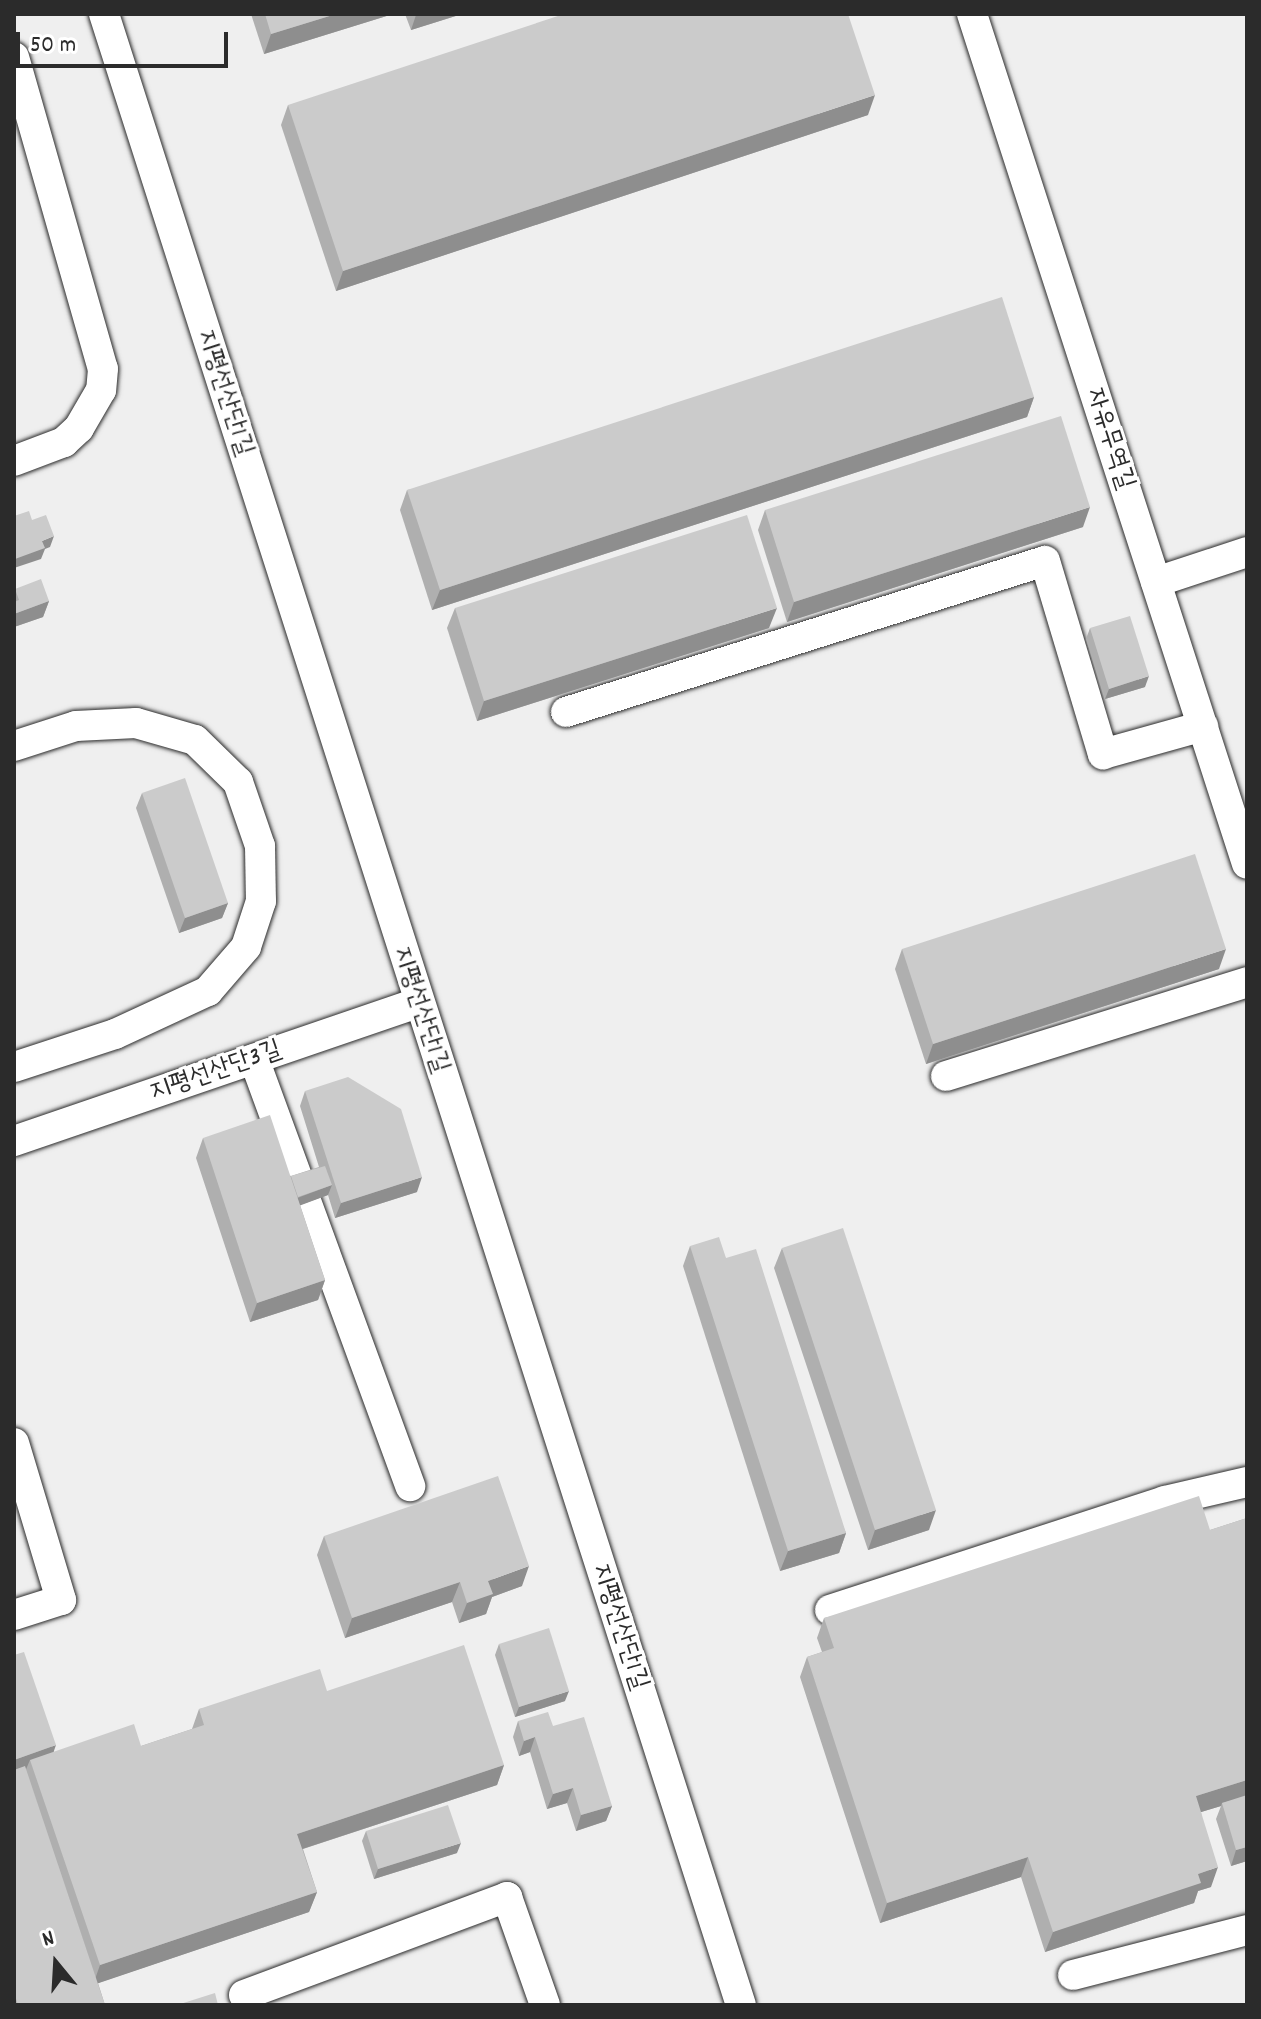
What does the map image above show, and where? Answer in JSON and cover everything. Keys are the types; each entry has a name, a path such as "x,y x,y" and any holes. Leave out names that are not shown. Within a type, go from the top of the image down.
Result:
{"street":[{"name":"지평선산단1길","path":"104,14 741,2005"},
{"name":"자유무역길","path":"972,14 1247,864"},
{"path":"14,57 103,369 101,390 79,428 64,442 14,461"},
{"path":"1156,582 1247,552"},
{"path":"566,712 1045,561 1103,754 1203,726"},
{"path":"14,746 76,726 136,723 195,740 238,782 260,846 261,901 246,947 208,991 115,1034 14,1067"},
{"path":"946,1076 1247,982"},
{"name":"지평선산단3길","path":"14,1141 418,1003"},
{"path":"254,1059 410,1486"},
{"path":"14,1443 61,1600 14,1615"},
{"path":"830,1610 1165,1501 1247,1482"},
{"path":"244,1995 507,1897 545,2005"},
{"path":"1073,1975 1247,1930"}],"shaded area":[{"path":"14,14 1247,14 1247,2005 14,2005"}],"building":[{"path":"265,14 336,14 271,34"},
{"path":"564,14 848,14 875,95 343,271 288,105"},
{"path":"1002,297 1034,397 440,590 407,490"},
{"path":"1061,416 1090,507 794,602 765,510"},
{"path":"29,511 32,520 46,515 54,536 42,541 45,548 15,559 14,516"},
{"path":"747,515 777,608 484,701 455,608"},
{"path":"41,579 49,601 14,614 14,602 19,600 15,589"},
{"path":"1130,616 1149,676 1109,689 1090,628"},
{"path":"185,778 228,903 185,918 142,793"},
{"path":"1195,854 1226,949 933,1044 902,949"},
{"path":"348,1077 401,1109 422,1177 341,1203 305,1091"},
{"path":"270,1115 325,1280 257,1303 203,1138"},
{"path":"325,1166 332,1185 298,1197 291,1176"},
{"path":"843,1228 936,1510 875,1530 782,1248"},
{"path":"719,1237 726,1258 756,1249 846,1533 788,1551 690,1246"},
{"path":"498,1476 529,1566 488,1581 493,1594 467,1603 460,1582 352,1618 324,1536"},
{"path":"1199,1496 1210,1530 1247,1518 1247,1780 1196,1796 1218,1867 1198,1874 1201,1883 1053,1932 1028,1857 887,1903 807,1657 834,1648 824,1618"},
{"path":"549,1628 569,1691 519,1707 499,1644"},
{"path":"464,1645 504,1765 297,1834 317,1892 100,1965 30,1760 134,1724 141,1746 204,1725 199,1709 320,1669 327,1691"},
{"path":"24,1652 56,1745 14,1760 14,1655"},
{"path":"548,1712 553,1726 584,1717 612,1806 581,1815 573,1788 553,1794 535,1737 524,1741 518,1721"},
{"path":"25,1766 105,2005 18,2005 14,1992 14,1770"},
{"path":"1247,1795 1247,1847 1236,1850 1222,1803"},
{"path":"448,1805 461,1843 378,1869 366,1831"},
{"path":"215,1993 218,2005 177,2005"}]}
